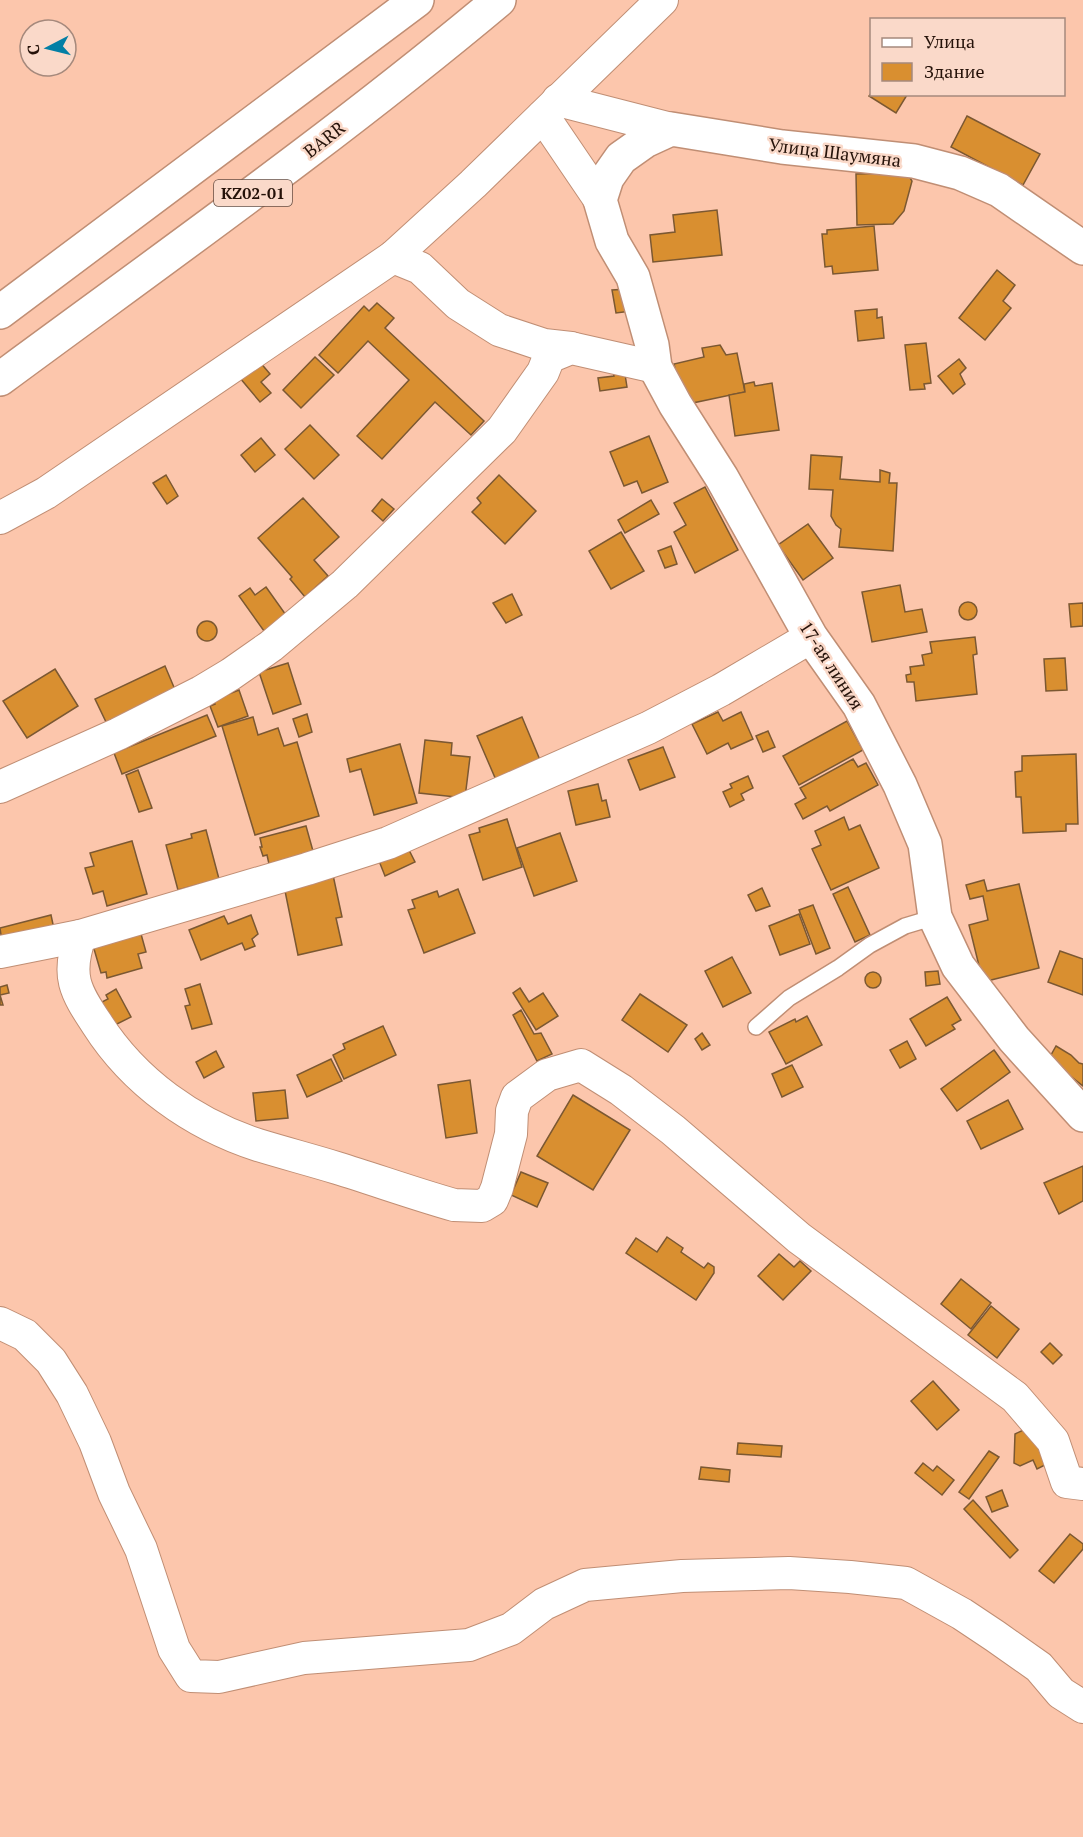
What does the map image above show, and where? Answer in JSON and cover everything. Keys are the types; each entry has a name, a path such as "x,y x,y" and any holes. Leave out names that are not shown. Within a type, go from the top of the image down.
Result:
{"main road":[{"name":"KZ02-01","path":"0,312 417,0"},
{"name":"BARR","path":"0,379 288,168 435,54 499,0"},
{"path":"600,200 607,178 621,158 645,141 671,129"},
{"name":"Улица Шаумяна","path":"671,129 782,147 914,161 960,173 999,190 1083,248"},
{"name":"17-ая линия","path":"600,200 612,241 633,277 655,367 675,404 722,478 811,637 859,705 900,785 925,844 935,917 958,966 1014,1039 1083,1115"}],"street":[{"path":"0,518 46,494 393,257 473,184 662,0"},
{"path":"550,108 671,129"},
{"path":"550,108 600,200"},
{"path":"393,257 420,268 458,304 499,330 544,345 571,348 655,367"},
{"path":"499,330 531,368 535,383"},
{"path":"0,787 118,734 190,697 231,675 271,646 345,584 462,470 502,430 543,372 549,357 571,348"},
{"path":"0,952 80,936 388,843 648,728 721,690 811,637"},
{"path":"80,936 74,953 73,973 77,994 111,1047 138,1077 183,1110 256,1144 454,1205 482,1206 492,1200 511,1134 512,1111 517,1096 547,1075 581,1065 621,1090 673,1130 799,1238 1015,1397 1053,1441 1075,1483"},
{"path":"0,1323 25,1335 51,1361 72,1394 141,1549 174,1649 190,1676 219,1677 304,1658 469,1645 512,1629 544,1604 585,1585 682,1576 789,1573 906,1583 962,1614 1040,1667 1061,1693 1083,1707"}],"lane":[{"path":"756,1027 789,998 870,945 905,926 935,917"}],"building":[{"path":"870,95 906,96 896,113"},
{"path":"967,116 1040,154 1023,185 951,147"},
{"path":"894,173 909,176 912,181 904,211 893,224 857,225 856,174"},
{"path":"717,210 722,255 653,262 650,235 675,232 673,215"},
{"path":"874,226 878,270 833,274 832,266 825,267 822,234 827,234 827,230"},
{"path":"997,270 1015,285 1003,301 1011,308 985,340 959,318"},
{"path":"628,289 631,311 616,313 612,290"},
{"path":"377,303 394,318 385,328 484,421 471,435 435,402 382,459 357,436 409,380 368,341 338,373 319,355 364,306 369,311"},
{"path":"877,309 877,318 882,317 884,338 858,341 855,311"},
{"path":"926,343 931,383 924,384 925,389 910,390 905,345"},
{"path":"720,345 726,355 737,353 745,392 683,405 674,364 704,357 702,348"},
{"path":"315,357 334,375 301,408 283,390"},
{"path":"959,359 966,368 960,374 965,384 953,394 938,376"},
{"path":"259,361 270,374 261,382 271,393 260,402 240,378"},
{"path":"624,368 627,387 600,391 598,378 614,376 613,370"},
{"path":"754,382 755,386 772,383 779,430 735,436 729,395 745,392 744,384"},
{"path":"310,425 339,455 314,479 285,449"},
{"path":"649,436 668,482 642,493 637,481 624,486 610,452"},
{"path":"261,438 275,455 255,472 241,455"},
{"path":"811,455 842,457 840,479 880,482 880,470 890,473 889,483 897,483 893,551 839,547 841,529 831,516 833,490 809,489"},
{"path":"166,475 178,496 167,504 153,483"},
{"path":"499,475 536,511 505,544 472,512 481,503 477,498"},
{"path":"705,487 738,550 695,573 674,532 686,525 674,503"},
{"path":"303,498 339,537 314,560 328,576 305,597 290,579 292,577 258,538"},
{"path":"382,499 394,509 383,521 372,511"},
{"path":"651,500 659,514 625,533 618,520"},
{"path":"808,524 833,558 803,580 778,545"},
{"path":"621,532 644,571 611,589 589,551"},
{"path":"671,546 677,564 665,568 658,551"},
{"path":"900,585 905,612 922,609 927,632 872,642 862,592"},
{"path":"266,587 286,615 264,631 239,596 250,588 255,595"},
{"path":"512,594 522,615 506,623 493,603"},
{"path":"968,602 974,605 977,611 974,617 968,620 962,617 959,611 962,605"},
{"path":"1083,603 1083,626 1071,627 1069,604"},
{"path":"207,621 214,624 217,631 214,638 207,641 200,638 197,631 200,624"},
{"path":"975,637 977,654 973,655 977,694 916,701 914,682 907,682 906,675 911,674 910,667 924,665 922,655 932,653 930,642"},
{"path":"1065,658 1067,690 1046,691 1044,659"},
{"path":"288,663 301,704 273,714 259,672"},
{"path":"165,666 176,692 107,724 95,699"},
{"path":"55,669 78,706 27,738 3,701"},
{"path":"239,690 248,716 218,727 210,706 215,704 213,700"},
{"path":"718,712 723,721 741,712 753,739 731,749 728,743 707,754 692,724"},
{"path":"307,714 312,732 299,737 293,719"},
{"path":"207,715 216,736 122,774 114,753"},
{"path":"253,717 258,735 278,728 284,746 297,742 319,816 255,835 222,726"},
{"path":"522,717 540,760 496,780 477,736"},
{"path":"847,721 863,750 799,785 783,756"},
{"path":"768,731 775,747 763,752 756,736"},
{"path":"425,740 452,743 451,755 470,757 465,798 419,793"},
{"path":"400,744 417,803 374,815 361,769 350,772 347,759"},
{"path":"663,747 675,777 640,790 628,760"},
{"path":"1076,754 1078,824 1066,824 1066,831 1023,833 1021,797 1016,797 1015,772 1022,771 1022,756"},
{"path":"853,759 858,767 866,763 878,785 830,811 827,806 803,819 795,804 806,798 800,788"},
{"path":"138,770 152,808 139,812 126,775"},
{"path":"748,776 753,788 741,794 744,800 730,807 723,792 732,788 730,784"},
{"path":"598,784 602,801 606,800 610,817 576,825 568,791"},
{"path":"844,817 849,830 860,825 879,868 831,890 812,849 821,845 815,831"},
{"path":"507,819 522,867 483,880 469,835 480,832 479,828"},
{"path":"306,826 313,851 269,864 267,855 263,856 260,838"},
{"path":"206,830 219,879 178,890 166,845 192,838 191,834"},
{"path":"560,833 577,881 534,896 517,848"},
{"path":"132,841 147,894 107,906 103,891 93,894 85,868 94,866 90,853"},
{"path":"408,848 415,862 385,876 379,861"},
{"path":"333,875 342,917 336,918 342,945 298,955 284,886"},
{"path":"984,880 987,891 1019,884 1039,968 983,982 969,925 988,920 983,896 970,899 966,885"},
{"path":"848,887 870,935 855,942 833,894"},
{"path":"762,888 770,906 756,911 748,895"},
{"path":"458,889 475,933 424,953 408,910 415,908 412,900 437,891 439,897"},
{"path":"813,905 830,948 816,954 799,910"},
{"path":"799,914 810,944 780,955 769,926"},
{"path":"51,915 54,929 2,942 0,928"},
{"path":"251,915 258,934 252,939 255,946 245,950 242,943 201,960 189,930 224,916 228,924"},
{"path":"141,934 146,952 138,954 142,968 107,978 106,972 101,973 92,942"},
{"path":"1060,951 1083,959 1083,995 1048,982"},
{"path":"732,957 751,993 723,1007 705,971"},
{"path":"938,971 940,984 926,986 925,972"},
{"path":"870,972 876,972 881,980 879,986 870,988 865,983 865,977"},
{"path":"200,984 212,1024 192,1029 185,1006 190,1005 185,989"},
{"path":"7,985 9,993 0,995 0,987"},
{"path":"520,988 529,1002 543,993 558,1016 536,1030 513,993"},
{"path":"116,989 131,1017 109,1028 96,1005 108,999 106,995"},
{"path":"640,994 687,1025 668,1052 622,1020"},
{"path":"947,997 961,1020 952,1025 955,1029 926,1046 910,1019"},
{"path":"521,1010 534,1034 541,1033 552,1054 537,1061 513,1015"},
{"path":"807,1016 822,1045 786,1064 769,1032 795,1019 796,1022"},
{"path":"383,1026 396,1055 344,1079 333,1055 345,1049 343,1044"},
{"path":"702,1033 710,1045 702,1050 695,1039"},
{"path":"907,1041 916,1059 900,1068 890,1050"},
{"path":"1056,1046 1083,1064 1083,1086 1051,1061 1051,1055"},
{"path":"994,1050 1010,1072 957,1111 941,1089"},
{"path":"216,1051 224,1067 204,1078 196,1062"},
{"path":"331,1059 342,1081 307,1097 297,1075"},
{"path":"792,1065 803,1087 782,1097 772,1074"},
{"path":"470,1080 477,1133 446,1138 438,1085"},
{"path":"285,1090 288,1118 256,1121 253,1093"},
{"path":"573,1095 630,1130 593,1190 537,1156"},
{"path":"1008,1100 1023,1129 981,1149 967,1121"},
{"path":"1083,1166 1083,1201 1059,1214 1044,1183"},
{"path":"521,1172 548,1183 537,1207 511,1195"},
{"path":"667,1237 683,1248 681,1252 704,1268 708,1263 714,1267 714,1273 696,1300 626,1253 636,1238 657,1252"},
{"path":"779,1254 794,1267 800,1261 811,1271 783,1300 758,1276"},
{"path":"961,1279 991,1303 971,1329 941,1304"},
{"path":"991,1306 1019,1329 997,1358 968,1335"},
{"path":"1050,1343 1062,1355 1053,1364 1041,1352"},
{"path":"933,1381 959,1410 937,1430 911,1401"},
{"path":"1032,1426 1049,1463 1037,1469 1033,1460 1020,1466 1014,1463 1015,1434"},
{"path":"738,1443 782,1446 781,1457 737,1454"},
{"path":"989,1451 999,1457 969,1499 959,1492"},
{"path":"923,1463 933,1471 937,1466 954,1480 942,1495 915,1473"},
{"path":"701,1467 730,1470 729,1482 699,1479"},
{"path":"1002,1490 1008,1506 992,1512 986,1497"},
{"path":"973,1500 1018,1550 1010,1558 964,1509"},
{"path":"1070,1534 1083,1544 1083,1549 1054,1583 1039,1571"}]}
